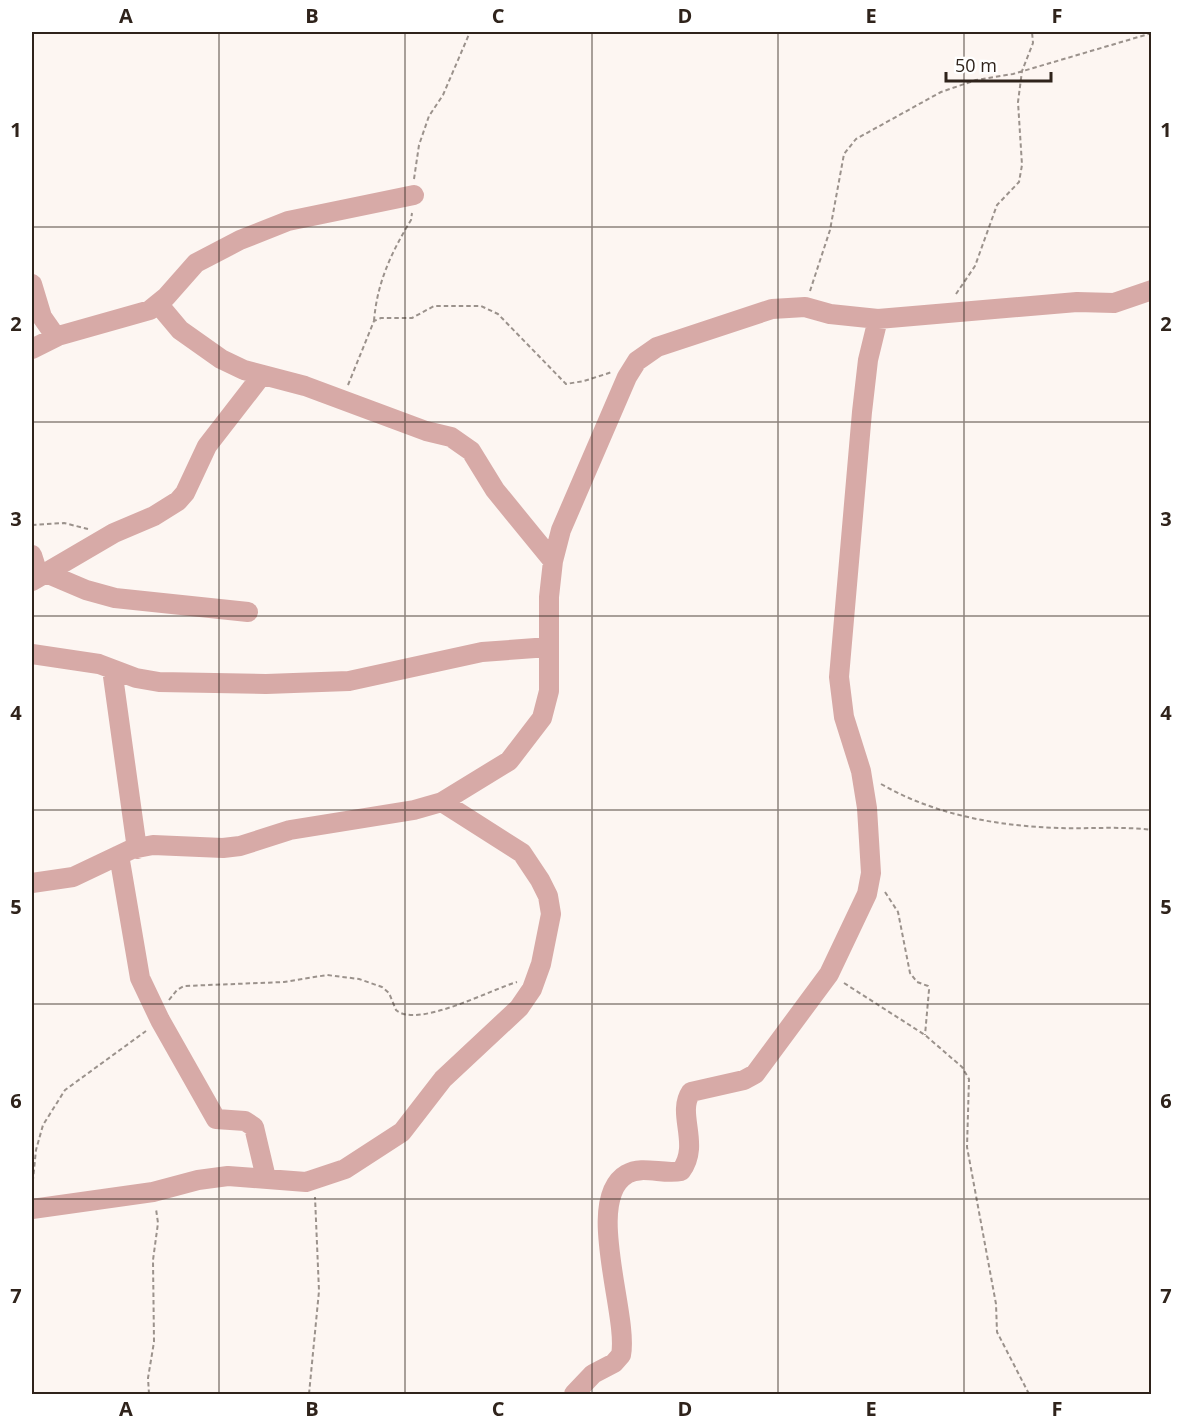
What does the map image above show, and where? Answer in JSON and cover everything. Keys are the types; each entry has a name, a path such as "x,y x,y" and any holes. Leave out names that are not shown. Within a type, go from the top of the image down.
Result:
{"street":[{"path":"32,349 56,337 124,319 159,305 196,263 240,240 288,221 414,195"},
{"path":"32,883 73,877 128,852 153,845 223,848 240,846 290,830 414,810 442,802 509,761 529,738 542,718 549,691 553,561 561,530 627,377 637,361 675,339 772,309 805,307 830,314 878,319 1077,302 1114,303 1152,291"},
{"path":"34,297 46,326 56,337"},
{"path":"32,335 34,297"},
{"path":"159,305 180,330 221,359 244,370 305,386 426,431 451,437 471,451 495,490 553,561"},
{"path":"574,1395 594,1374 618,1359 622,1351 610,1255 610,1197 616,1183 625,1175 638,1171 672,1173 681,1171 686,1164 691,1135 686,1104 691,1092 751,1078 829,975 867,894 870,873 867,808 861,771 844,717 839,677 862,412 868,360 878,319"},
{"path":"39,577 114,533 154,516 178,501 185,493 207,446 262,375"},
{"path":"32,555 39,577"},
{"path":"39,577 114,598 248,612"},
{"path":"32,654 81,661 136,678 159,682 336,683 482,652 549,647"},
{"path":"112,669 140,978 160,1020 216,1119 245,1121 254,1127 266,1178"},
{"path":"32,1209 153,1192 211,1178 241,1175 306,1182 317,1180 358,1162 402,1132 443,1078 519,1008 532,989 551,914 548,896 522,853 442,802"}],"path":[{"path":"347,401 348,381 374,321 376,296 393,250 411,220 414,195 417,189 414,178 419,146 429,116 443,95 470,32"},
{"path":"941,313 975,266 997,205 1019,182 1022,165 1018,102 1022,71 1034,43 1032,32"},
{"path":"805,307 830,230 840,168 848,147 901,113 941,92 976,80 1022,71 1152,33"},
{"path":"374,321 381,318 412,318 434,306 481,306 498,314 566,384 592,379 637,361"},
{"path":"32,525 64,523 114,533"},
{"path":"861,771 883,785 950,814 1059,828 1152,830"},
{"path":"870,873 898,912 913,980 928,986 925,1035"},
{"path":"32,1189 36,1150 43,1125 65,1090 160,1020 170,997 184,986 284,982 327,975 359,980 386,989 396,1010 412,1015 444,1010 492,990 537,976"},
{"path":"829,975 925,1035 962,1067 969,1079 967,1147 996,1304 997,1332 1029,1395"},
{"path":"32,1146 36,1150"},
{"path":"309,1395 319,1291 314,1224 317,1180"},
{"path":"149,1395 148,1378 154,1342 153,1260 158,1223 153,1192"}]}
